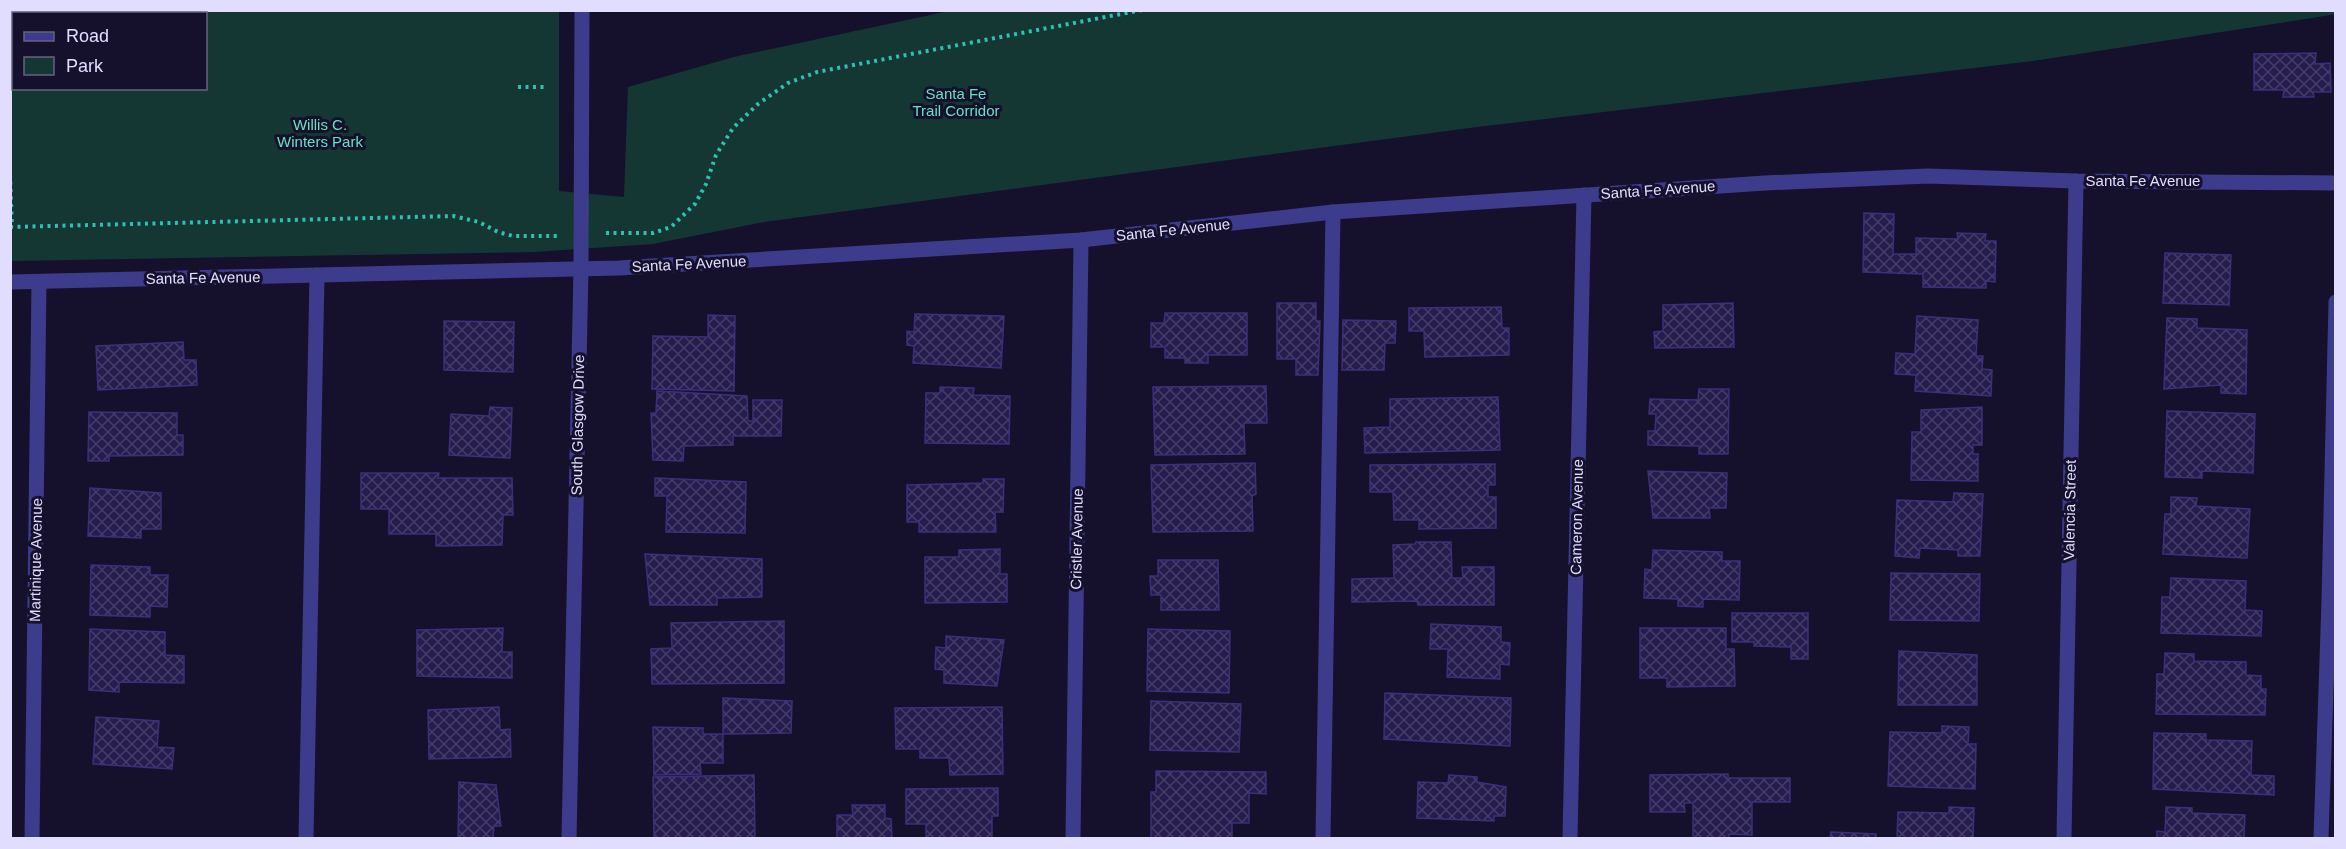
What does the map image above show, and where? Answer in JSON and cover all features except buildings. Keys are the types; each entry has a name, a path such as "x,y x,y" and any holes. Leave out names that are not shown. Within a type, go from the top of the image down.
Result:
{"street":[{"name":"South Glasgow Drive","path":"568,838 581,269 582,10"},
{"name":"Santa Fe Avenue","path":"10,282 581,269 1081,240 1333,212 1584,195 1928,176 2076,181 2336,183"},
{"name":"Valencia Street","path":"2064,838 2076,181"},
{"name":"Cameron Avenue","path":"1570,838 1584,195"},
{"path":"1323,838 1333,212"},
{"name":"Cristler Avenue","path":"1073,838 1081,240"},
{"path":"306,838 317,276"},
{"name":"Martinique Avenue","path":"32,838 39,282"},
{"path":"2321,838 2336,302"}],"path":[{"path":"609,233 653,232 671,227 695,204 706,184 716,155 733,128 758,104 788,83 817,72 1142,10"},
{"path":"518,87 543,87"},
{"path":"10,174 11,227 453,216 479,222 498,232 513,236 558,236"}],"green space":[{"name":"Santa Fe Trail Corridor","path":"2335,10 2336,14 2033,61 1477,127 764,222 653,244 533,252 11,261 10,11 559,11 559,191 624,197 628,87 734,57 949,11"}],"park label":[{"name":"Willis C. Winters Park","path":"320,134"}]}
